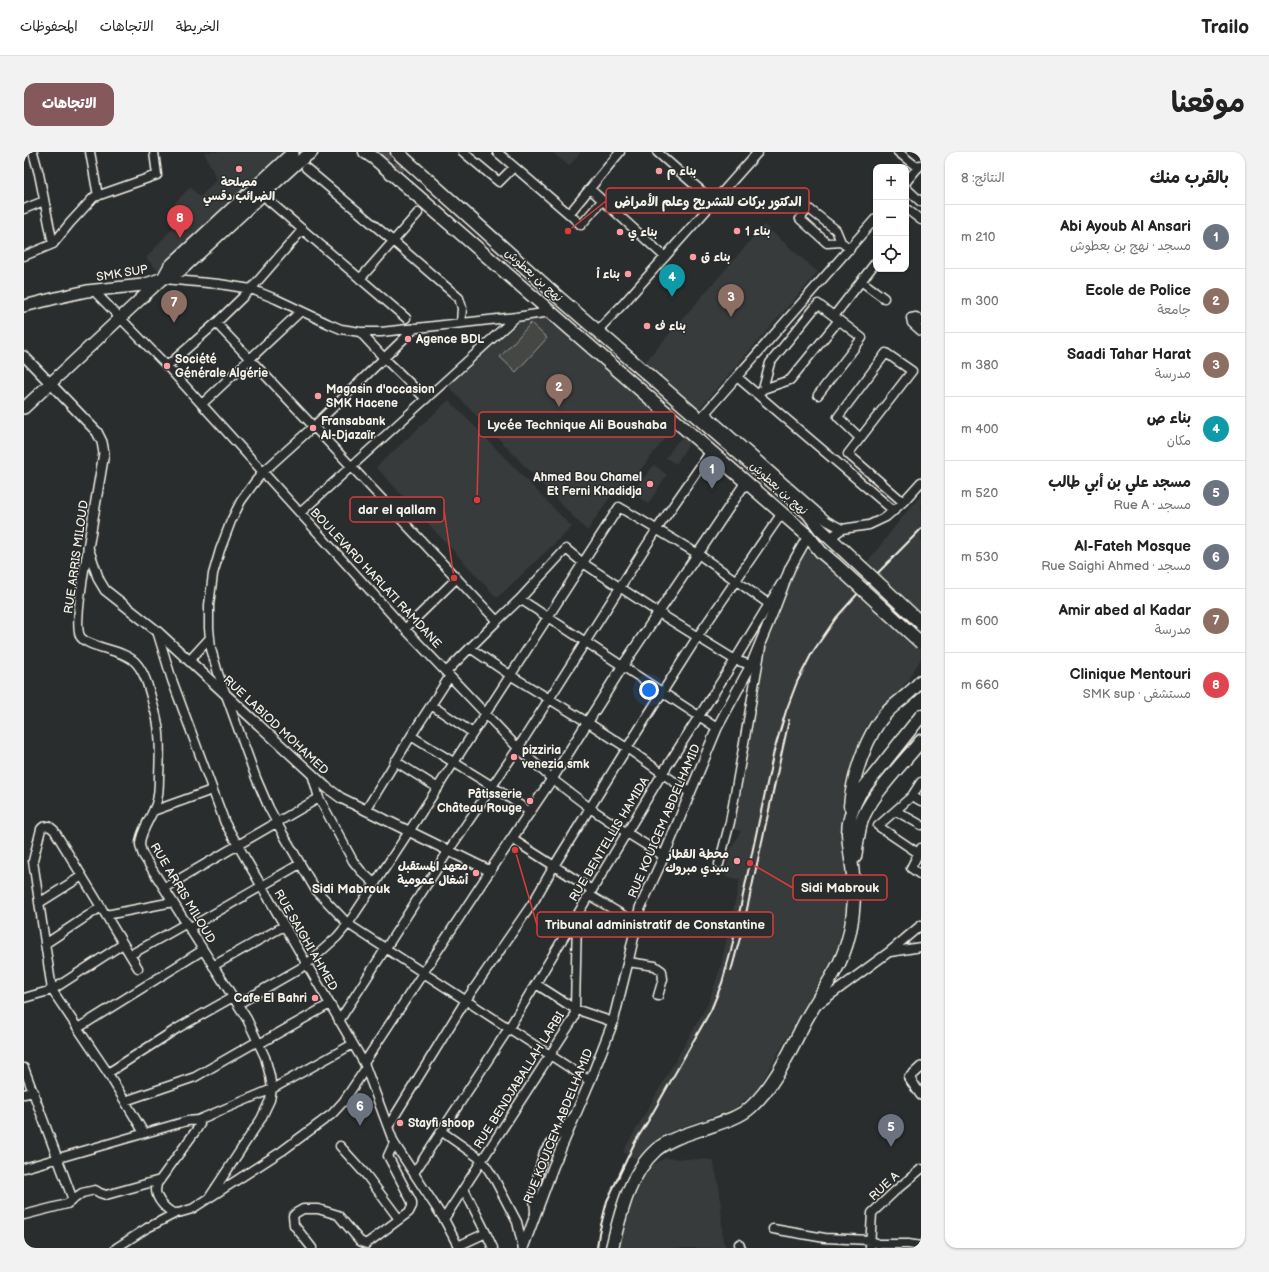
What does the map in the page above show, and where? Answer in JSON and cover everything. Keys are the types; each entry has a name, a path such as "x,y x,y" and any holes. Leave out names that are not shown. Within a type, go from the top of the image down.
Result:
{"main road":[{"name":"SMK SUP","path":"24,306 93,290 143,285 163,278 173,263 293,152"},
{"path":"24,408 163,278 180,271 298,162 312,152"},
{"name":"نهج بن بعطوش","path":"365,152 380,163 780,512"},
{"name":"نهج بن بعطوش","path":"397,152 597,331 702,416 808,513 820,529"},
{"name":"نهج بن بعطوش","path":"780,512 742,474 407,174 808,524 820,529"},
{"path":"780,512 808,536 823,543 921,635"},
{"path":"820,529 830,538 839,558 921,643"},
{"path":"839,558 919,620"},
{"path":"612,1248 624,1205 633,1182 643,1164 656,1150 676,1138 729,1120 750,1108 770,1086 835,971 843,955 849,934 854,890 848,832 851,794 863,753 875,727 887,712 912,691 921,681"},
{"path":"850,820 860,793 921,716"},
{"path":"853,872 854,822 858,809 866,796 921,726"},
{"path":"853,872 861,822 869,806 883,786 921,741"}],"street":[{"path":"33,152 53,244"},
{"path":"90,152 98,196"},
{"path":"24,256 53,244 94,197 157,175 154,152"},
{"path":"463,152 499,182 514,167"},
{"path":"497,152 581,225 602,201"},
{"path":"569,214 620,152"},
{"path":"656,152 714,202"},
{"path":"597,331 758,152"},
{"path":"898,152 919,166 909,178"},
{"path":"306,168 459,298 463,312 461,323"},
{"path":"590,189 664,257"},
{"path":"909,191 921,202"},
{"path":"268,200 406,318"},
{"path":"24,208 44,201"},
{"path":"841,242 827,243 800,219 808,208 836,230 841,242 850,249"},
{"path":"909,211 921,220"},
{"path":"360,279 418,212"},
{"path":"842,529 827,521 702,416 873,222"},
{"path":"167,366 216,323 250,289 302,230"},
{"path":"760,392 790,380 873,266"},
{"path":"163,278 250,289 276,299 341,329 360,332 381,332 551,312"},
{"path":"861,282 884,298"},
{"name":"BOULEVARD HARLATI RAMDANE","path":"93,290 167,366 405,629 518,748 552,779 590,808 664,856"},
{"path":"760,392 770,363 818,304 862,338 818,395"},
{"path":"202,404 251,360 301,311"},
{"path":"300,513 516,317"},
{"path":"921,321 916,317 911,318 913,324 921,331"},
{"path":"216,323 496,621"},
{"path":"415,328 314,426 263,472 241,501 231,521 213,574 209,605 211,648 218,673 256,778 269,808 300,864 316,889 348,924 590,1081"},
{"path":"360,332 426,399"},
{"path":"860,438 838,417 886,353 912,371 848,454 903,502"},
{"name":"RUE ARRIS MILOUD","path":"24,356 96,432 102,442 104,453 102,469 91,523 82,585 78,627 80,636 84,641 114,651 136,661 142,670 147,683 159,736 160,760 156,804 142,834 140,844 143,855 247,1019 265,1057 272,1089 270,1100 261,1119 209,1198"},
{"path":"737,377 760,392 894,511"},
{"path":"339,1021 449,850 518,748 657,529 711,451"},
{"path":"116,1248 147,1228 176,1213 192,1209 282,1151 314,1129 332,1114 347,1096 423,973 552,779 622,667 746,482"},
{"path":"830,538 842,529 869,525 886,517 894,511 921,482"},
{"path":"108,1073 178,1028 306,965 337,937 348,924 410,831 546,617 619,507 698,554 772,605"},
{"path":"388,1127 466,1000 534,901 627,748 698,636 736,581 780,512"},
{"name":"RUE KOUICEM ABDELHAMID","path":"523,1248 553,1167 590,1081 613,1022 640,908 664,856 717,728 751,664 763,636 772,605 808,536"},
{"name":"RUE LABIOD MOHAMED","path":"88,548 104,590 157,631 326,787 341,798 490,871"},
{"path":"366,810 431,705 448,674 470,648 520,599 566,548 620,588 659,613 735,660 751,664"},
{"path":"405,629 457,578"},
{"path":"520,599 717,728"},
{"name":"RUE BENTELLIS HAMIDA","path":"414,1173 509,1028 662,774 772,605"},
{"name":"RUE SAIGHI AHMED","path":"157,631 172,680 225,823 365,1066 394,1143 444,1220 458,1247"},
{"path":"719,864 730,822 763,636"},
{"path":"189,661 210,638"},
{"path":"470,648 510,675 588,722 690,793"},
{"path":"431,705 473,733"},
{"path":"411,736 492,786 530,812"},
{"path":"395,761 438,788"},
{"path":"312,774 319,798 353,861 375,884"},
{"path":"921,782 912,796 878,826 920,851 911,868 921,875"},
{"path":"153,811 212,790"},
{"path":"912,796 921,801"},
{"path":"164,888 319,798"},
{"path":"896,811 921,826"},
{"path":"138,968 54,830 49,826 43,827 33,861 52,990 108,1073 144,1133"},
{"path":"512,839 554,866 636,923"},
{"path":"130,955 188,926 300,864"},
{"path":"39,903 82,876"},
{"path":"106,915 173,902"},
{"path":"45,944 101,907"},
{"name":"RUE BENDJABALLAH LARBI","path":"444,1220 574,1018 577,917"},
{"path":"813,1008 889,952 921,925"},
{"path":"213,966 284,926"},
{"path":"24,998 52,990 123,944"},
{"path":"889,952 921,946"},
{"path":"78,1028 203,950"},
{"path":"628,962 655,966 662,971 663,979 658,996"},
{"path":"536,984 575,1009 613,1022"},
{"path":"125,1101 194,1077 330,1004"},
{"path":"24,1168 186,1121 198,1120 272,1089 353,1044"},
{"path":"921,1067 909,1078 921,1095"},
{"path":"24,1068 73,1200"},
{"path":"24,1094 34,1092"},
{"path":"535,1213 534,1195 544,1152 577,1112"},
{"path":"176,1213 165,1207 158,1197 156,1190 157,1184 197,1129 200,1124 198,1120"},
{"path":"441,1131 482,1160 495,1180 517,1222 523,1248"},
{"path":"312,1248 294,1225 293,1216 303,1209 318,1209 338,1215 360,1241 366,1244 409,1212 412,1202 390,1163 388,1156 394,1143"},
{"path":"340,1146 367,1176 399,1219"},
{"name":"RUE A","path":"870,1244 872,1213 921,1169"},
{"path":"24,1215 67,1204 82,1193 95,1190 106,1195 160,1180"},
{"path":"464,1189 493,1248"},
{"path":"773,1229 870,1244 908,1244 921,1246"},
{"path":"458,1247 486,1233"}],"shaded area":[{"path":"204,152 285,152 161,273 146,258 184,215 174,204 190,187 200,197 217,180"},
{"path":"552,152 581,152 569,166"},
{"path":"764,225 818,272 698,410 645,362"},
{"path":"546,317 674,427 631,482 624,483 617,487 587,531 448,386 521,321"},
{"path":"531,323 547,338 516,372 500,357"},
{"path":"449,400 572,527 497,598 376,467"},
{"path":"684,436 690,442 676,464 666,458 677,442"},
{"name":"Ahmed Bou Chamel Et Ferni Khadidja","path":"654,465 667,475 648,504 632,492"},
{"path":"921,495 921,658 908,681 866,726 846,777 842,803 848,878 846,910 836,953 758,1089 736,1108 676,1129 651,1144 636,1159 623,1152 708,1004 720,969 740,880 725,876 730,851 741,831 731,829 763,652 777,610 798,559 805,551 816,552 855,567 869,560"},
{"path":"664,1158 713,1160 720,1191 723,1241 727,1248 614,1248 646,1170"}],"tunnel":[{"path":"380,152 406,176"}],"railway":[{"path":"597,1248 607,1201 635,1142 711,1010 722,983 731,951 774,751 786,711 797,682 812,653 836,618 860,591 921,529"},
{"path":"731,971 743,927 789,720"}],"place":[{"name":"مصلحة الضرائب دقسي","path":"239,169"},
{"name":"بناء م","path":"659,171"},
{"name":"الدكتور بركات للتشريح وعلم الأمراض","path":"568,231"},
{"name":"بناء 1","path":"737,231"},
{"name":"بناء ي","path":"620,232"},
{"name":"Clinique Mentouri","path":"180,238"},
{"name":"بناء ق","path":"693,257"},
{"name":"بناء أ","path":"628,274"},
{"name":"بناء ص","path":"672,297"},
{"name":"Saadi Tahar Harat","path":"731,317"},
{"name":"Amir abed al Kadar","path":"174,323"},
{"name":"بناء ف","path":"647,326"},
{"name":"Agence BDL","path":"408,339"},
{"name":"Société Générale Algérie","path":"167,366"},
{"name":"Magasin d'occasion SMK Hacene","path":"318,396"},
{"name":"Ecole de Police","path":"559,407"},
{"name":"Fransabank Al-Djazaïr","path":"313,428"},
{"name":"Ahmed Bou Chamel Et Ferni Khadidja","path":"650,484"},
{"name":"Abi Ayoub Al Ansari","path":"712,489"},
{"name":"Lycée Technique Ali Boushaba","path":"477,500"},
{"name":"dar el qallam","path":"454,578"},
{"name":"pizziria venezia smk","path":"514,757"},
{"name":"Pâtisserie Château Rouge","path":"530,801"},
{"name":"Tribunal administratif de Constantine","path":"515,850"},
{"name":"محطة القطار سيدي مبروك","path":"737,861"},
{"name":"Sidi Mabrouk","path":"750,863"},
{"name":"معهد المستقبل أشغال عمومية","path":"476,873"},
{"name":"Cafe El Bahri","path":"315,998"},
{"name":"Stayfi shoop","path":"400,1123"},
{"name":"Al-Fateh Mosque","path":"360,1126"},
{"name":"مسجد علي بن أبي طالب","path":"891,1147"}],"district":[{"name":"Sidi Mabrouk","path":"351,888"}]}
